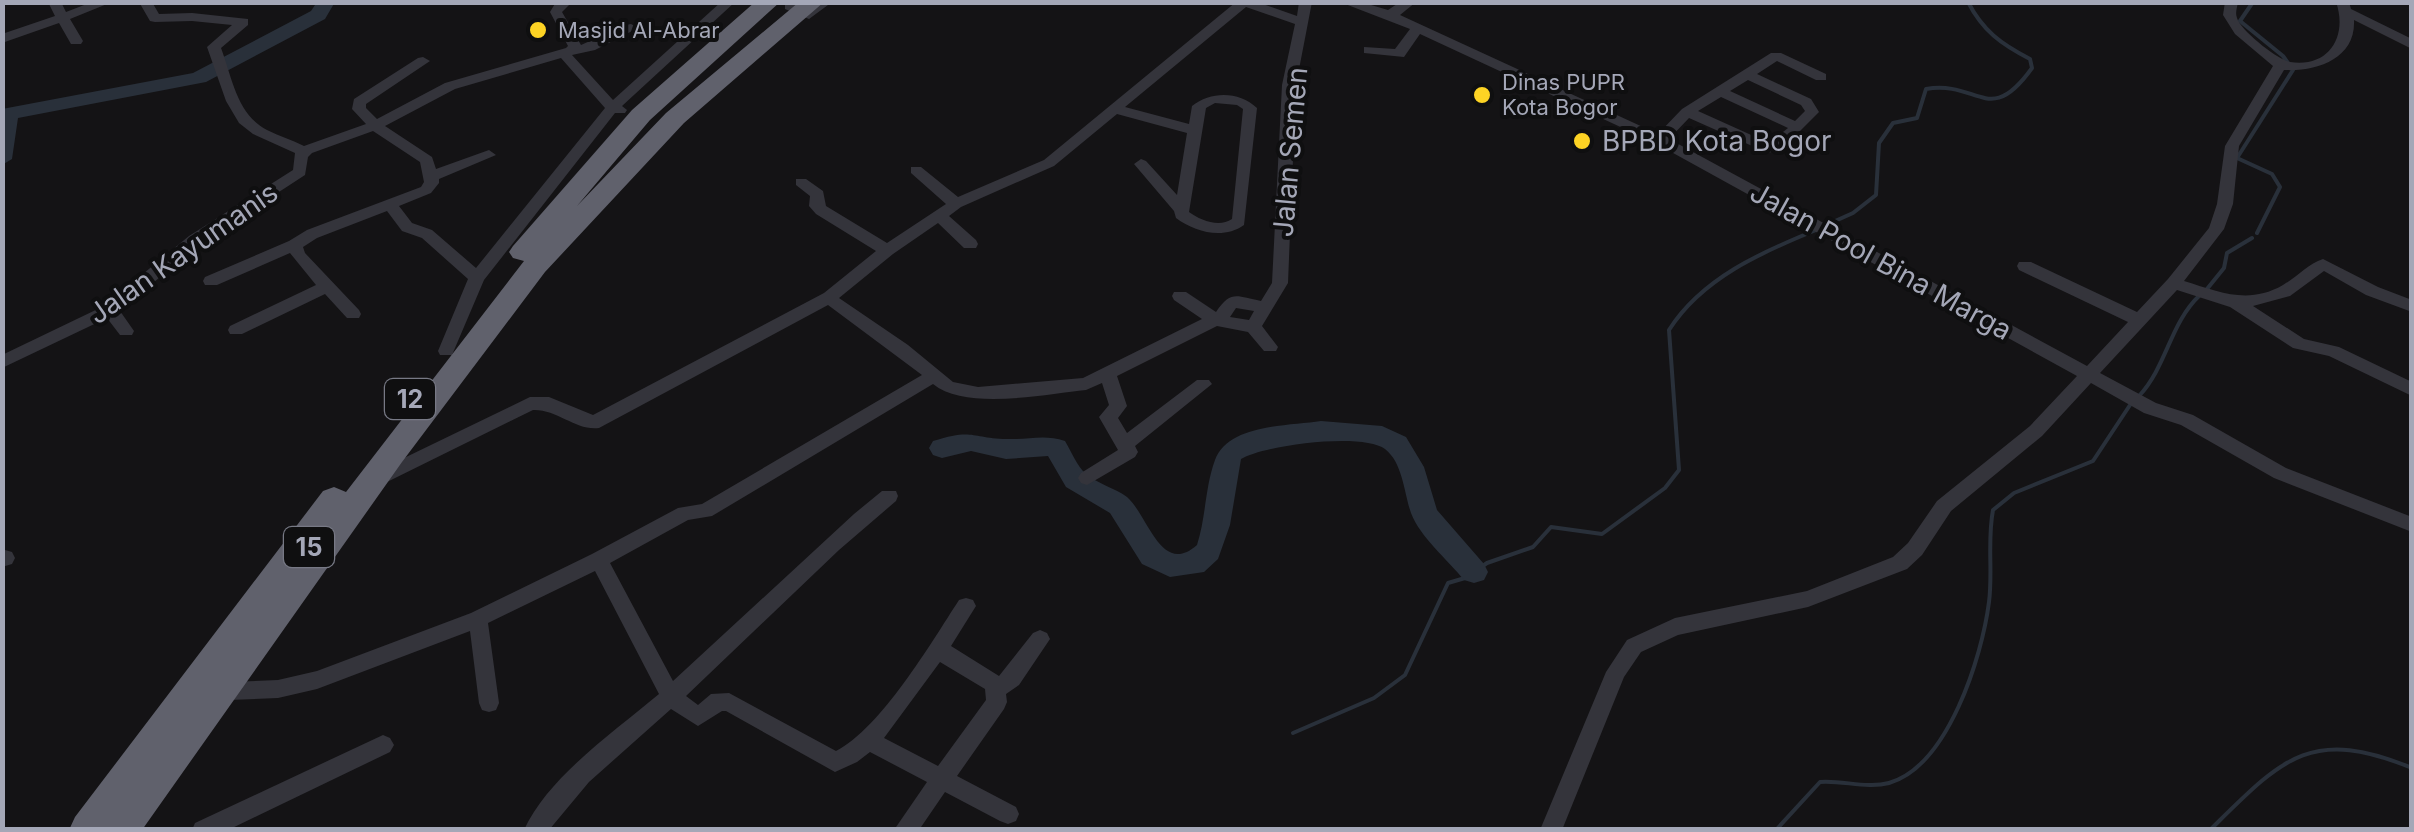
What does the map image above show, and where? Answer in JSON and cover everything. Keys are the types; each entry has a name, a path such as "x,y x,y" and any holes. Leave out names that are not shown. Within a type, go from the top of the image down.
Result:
{"highway":[{"path":"527,265 540,224 567,187 642,96 740,2"},
{"name":"12","path":"129,830 559,234 589,186 626,112 795,6"},
{"name":"12","path":"88,830 446,351 589,186 713,69 795,6"},
{"path":"527,265 795,6"},
{"name":"15","path":"98,830 527,265"},
{"name":"15","path":"119,830 527,265"}],"street":[{"path":"54,2 76,41"},
{"path":"2,39 106,2"},
{"path":"145,2 155,18 242,22 214,46 238,110 250,126 303,152 374,126 450,86 590,48 630,28"},
{"path":"566,2 556,12 574,46 568,53"},
{"path":"446,351 477,278 730,2"},
{"path":"795,6 826,2"},
{"path":"380,478 530,404 549,403 593,422 830,297 887,250 956,204 1040,169 1243,3 1301,22 1306,2"},
{"path":"1390,15 1410,2"},
{"path":"2232,2 2229,15 2235,27 2289,66 2318,65 2332,57 2348,30 2346,8"},
{"name":"Jalan Pool Bina Marga","path":"1357,3 1652,136 2150,408 2187,420 2280,473 2410,527"},
{"path":"2346,8 2412,44"},
{"name":"Jalan Semen","path":"1266,308 1280,283 1289,85 1301,22"},
{"path":"1369,50 1396,55 1418,28"},
{"path":"568,53 626,112"},
{"path":"1652,136 1677,126 1683,115 1778,56 1821,77"},
{"path":"211,281 296,245 312,234 426,190 432,183 427,160 374,126 359,109 359,102 420,59 450,86"},
{"path":"1551,830 1616,672 1634,646 1675,628 1808,599 1900,563 1915,549 1944,506 2096,380 2137,319 2174,283 2216,230 2226,204 2232,146 2289,66"},
{"path":"1683,115 1768,148 1778,146 1812,112 1810,106 1746,74"},
{"path":"1718,91 1796,127"},
{"path":"1141,164 1180,208 1183,218 1196,225 1229,228 1238,224 1249,106 1241,101 1206,100 1200,106 1180,208"},
{"path":"1115,109 1194,130"},
{"name":"Jalan Kayumanis","path":"2,362 110,310 189,243 300,172 303,152"},
{"path":"432,176 489,154"},
{"path":"916,170 956,204"},
{"path":"801,182 818,194 821,210 887,250"},
{"path":"390,204 407,227 427,234 477,278"},
{"path":"939,215 970,244"},
{"path":"296,245 298,256 353,314"},
{"path":"2236,303 2278,297 2303,283 2323,264 2372,291 2412,306"},
{"path":"2025,266 2137,319"},
{"path":"2174,283 2236,303 2292,340 2334,351 2412,390"},
{"path":"236,330 325,287"},
{"path":"1180,296 1217,320 1253,327 1270,347"},
{"path":"830,297 837,306 955,390 993,394 1074,387 1108,374 1217,320 1232,301 1266,308 1253,327"},
{"path":"110,310 126,331"},
{"path":"1087,478 1127,454 1108,416 1118,406 1108,374"},
{"path":"229,692 298,686 478,619 685,513 705,511 934,376"},
{"path":"1124,444 1203,384"},
{"path":"536,830 584,767 671,697 784,587 888,496"},
{"path":"599,560 671,697 698,717 718,700 729,702 835,762 851,755 868,740 966,606"},
{"path":"478,619 489,703"},
{"path":"997,689 1012,679 1040,639"},
{"path":"905,830 997,702 997,689 988,680 945,654 940,646"},
{"path":"868,740 1008,814"},
{"path":"203,830 383,746"}],"waterway":[{"path":"2,159 8,114 199,78 318,15 326,2"},
{"path":"1824,226 1853,213 1876,195 1879,143 1893,123 1917,118 1926,89 1959,90 1994,99 2017,86 2032,68 2030,59 1987,29 1968,2"},
{"path":"2253,2 2240,21 2283,56 2293,70 2237,158 2272,174 2280,187 2257,233"},
{"path":"1293,733 1374,698 1405,675 1448,583 1465,578 1487,563 1533,547 1551,527 1602,534 1665,488 1679,470 1669,330 1716,281 1754,258 1816,230"},
{"path":"2207,289 2224,268 2227,253 2252,238"},
{"path":"2139,396 2156,372 2182,318 2200,295"},
{"path":"1776,830 1820,782 1889,783 1910,773 1929,755 1959,707 1979,651 1989,602 1993,510 2014,493 2093,461 2132,402"},
{"path":"942,448 971,442 1006,449 1056,448 1075,480 1119,506 1152,556 1170,566 1194,564 1208,551 1232,452 1247,443 1321,431 1382,436 1397,444 1411,467 1425,515 1474,572"},
{"path":"2210,830 2279,768 2322,750 2348,750 2412,768"}],"place":[{"name":"Masjid Al-Abrar","path":"538,30"},
{"name":"Dinas PUPR Kota Bogor","path":"1482,95"},
{"name":"BPBD Kota Bogor","path":"1582,141"}]}
